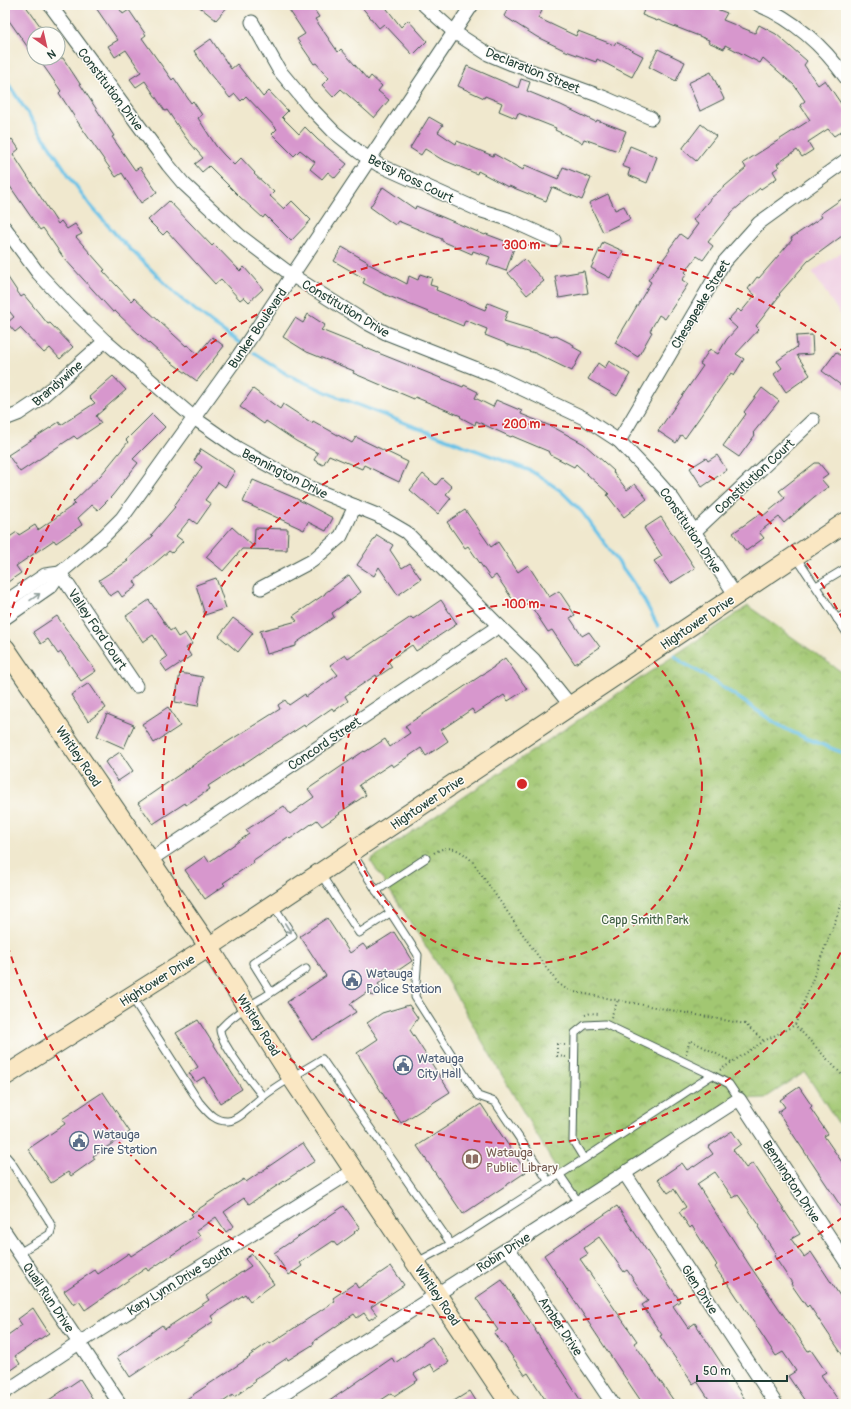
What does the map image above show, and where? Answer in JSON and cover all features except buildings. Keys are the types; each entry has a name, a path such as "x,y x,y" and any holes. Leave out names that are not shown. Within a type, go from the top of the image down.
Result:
{"main road":[{"name":"Hightower Drive","path":"5,1076 209,947 846,522"},
{"name":"Whitley Road","path":"5,648 209,947 292,1078 438,1294 510,1404"}],"street":[{"name":"Constitution Drive","path":"50,5 168,165 183,183 240,236 293,276 367,324 386,333 496,376 584,418 619,442 673,499 736,596"},
{"name":"Declaration Street","path":"424,5 454,32 488,54 603,97 651,118"},
{"name":"Bunker Boulevard","path":"5,618 51,586 60,573 104,536 122,518 240,355 472,5"},
{"path":"767,6 786,18 820,46 846,78"},
{"name":"Betsy Ross Court","path":"252,22 279,70 308,105 334,132 359,152 380,165 479,210 508,219 554,240"},
{"name":"Chesapeake Street","path":"619,442 724,262 759,222 846,160"},
{"name":"Bennington Drive","path":"5,228 38,273 67,304 105,341 194,418 237,448 306,486 377,515 406,532 534,660 571,706"},
{"name":"Brandywine","path":"5,420 18,414 36,402 105,341"},
{"name":"Constitution Court","path":"694,532 813,420"},
{"path":"261,588 312,561 341,536 356,506"},
{"name":"Bunker Boulevard","path":"5,602 45,575 60,573"},
{"name":"Valley Ford Court","path":"60,573 136,686"},
{"name":"Concord Street","path":"150,860 499,626"},
{"name":"Bennington Drive","path":"739,1099 846,1262"},
{"name":"Robin Drive","path":"267,1404 739,1099"},
{"name":"Kary Lynn Drive South","path":"5,1392 79,1343 354,1170"},
{"name":"Glen Drive","path":"625,1174 776,1404"},
{"name":"Quail Run Drive","path":"5,1232 120,1404"},
{"name":"Amber Drive","path":"508,1248 613,1404"}],"lane":[{"path":"796,556 846,632"},
{"path":"816,586 846,568"},
{"path":"837,619 846,613"},
{"path":"351,852 418,955 415,997 478,1096 495,1102 549,1182"},
{"path":"376,891 426,858"},
{"path":"320,873 359,933 390,913"},
{"path":"271,992 253,964 293,936 272,904"},
{"path":"263,1097 243,1071 220,1033 220,1029 247,1006 306,969"},
{"path":"131,996 199,1102 211,1116 219,1120 229,1121 249,1110 263,1097 322,1060 451,1244"},
{"path":"584,1159 573,1141 575,1033 585,1025 605,1024 712,1074 729,1084 739,1099"},
{"path":"416,1262 451,1244 549,1182 712,1074"},
{"path":"5,1155 52,1227 50,1234 19,1253"},
{"path":"560,1175 579,1203"}],"path":[{"path":"426,858 439,849 448,848 463,852 468,856 554,979 569,991 745,1024 764,1041"},
{"path":"712,1074 764,1041 795,1025 846,893"},
{"path":"795,1025 846,1079"},
{"path":"683,1061 690,1040 732,1062"}],"shaded area":[{"path":"846,249 846,323 812,272"}],"green space":[{"name":"Capp Smith Park","path":"748,606 846,675 846,1135 805,1072 765,1098 739,1099 579,1203 560,1175 438,965 370,860"}],"waterway":[{"path":"5,79 74,183 90,205 118,237 180,298 240,343"},
{"path":"254,353 288,375 335,396 531,471 545,480 561,491 582,512 630,578 658,626"},
{"path":"675,656 683,663 717,683 760,713 788,730 846,754"}],"place":[{"name":"Watauga Police Station","path":"352,980"},
{"name":"Watauga City Hall","path":"403,1065"},
{"name":"Watauga Fire Station","path":"79,1141"},
{"name":"Watauga Public Library","path":"472,1159"}]}
